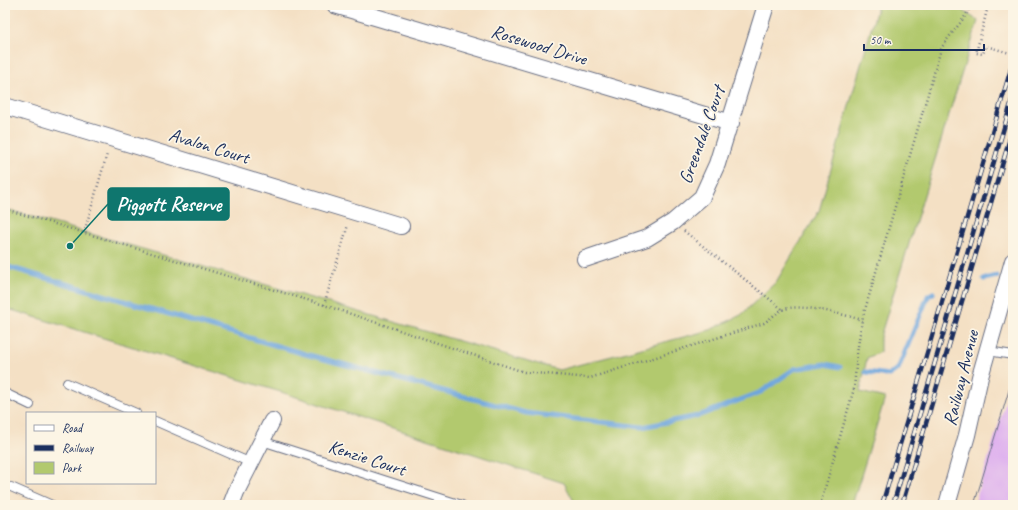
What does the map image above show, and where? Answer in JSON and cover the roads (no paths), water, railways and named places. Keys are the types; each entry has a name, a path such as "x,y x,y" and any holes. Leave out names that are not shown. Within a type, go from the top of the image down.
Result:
{"street":[{"name":"Rosewood Drive","path":"335,5 731,123"},
{"name":"Greendale Court","path":"585,259 647,238 673,222 702,198 717,164 731,123 766,5"},
{"name":"Avalon Court","path":"5,106 401,226"},
{"name":"Railway Avenue","path":"947,505 968,435 980,377 1013,261"},
{"path":"231,505 272,421"}],"lane":[{"path":"988,351 1013,355"},
{"path":"67,383 134,412"},
{"path":"5,393 30,405"},
{"path":"156,421 251,463"},
{"name":"Kenzie Court","path":"262,441 462,505"},
{"path":"12,487 52,505"}],"waterway":[{"path":"5,266 305,354 526,413 642,427 698,416 761,392 794,369 825,364 840,367"},
{"path":"984,279 997,276"},
{"path":"866,372 889,375 898,369 928,296 933,293"}],"railway":[{"path":"882,505 1013,62"},
{"path":"893,505 1013,97"},
{"path":"902,505 1013,128"}],"place":[{"name":"Piggott Reserve","path":"70,246"}]}
